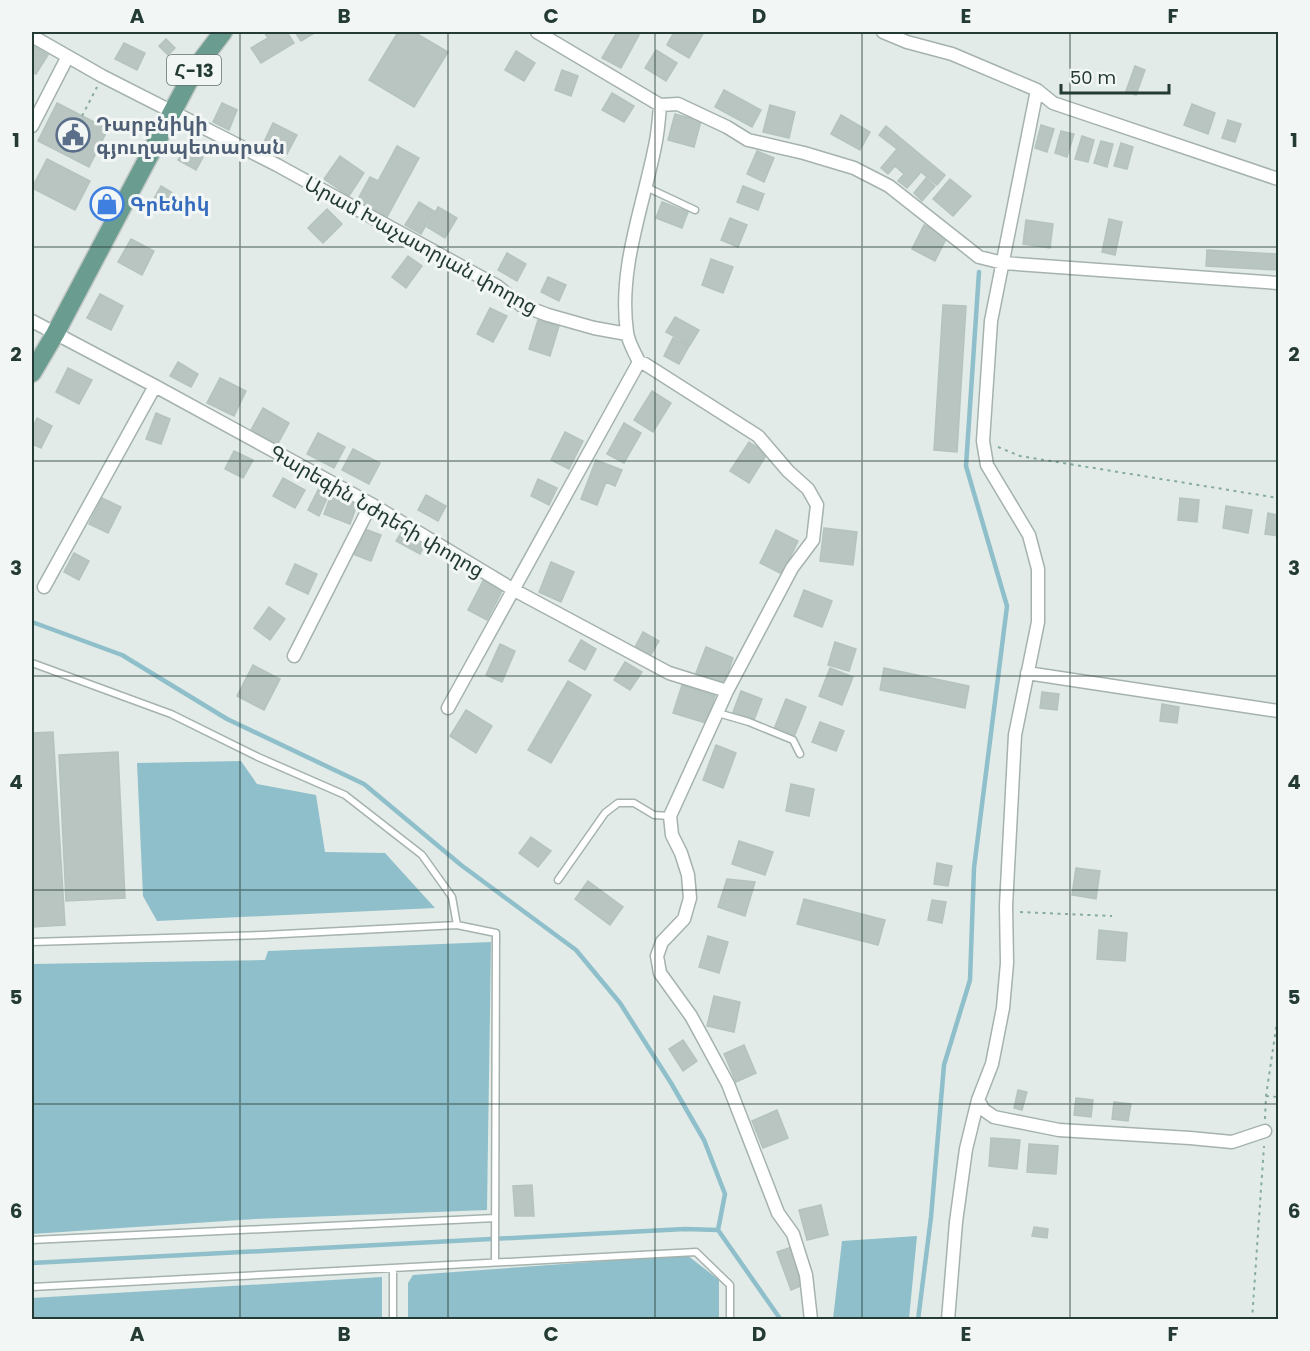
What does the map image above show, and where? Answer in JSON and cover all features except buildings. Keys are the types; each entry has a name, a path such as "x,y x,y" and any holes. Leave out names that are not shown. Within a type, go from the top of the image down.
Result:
{"main road":[{"name":"Հ-13","path":"32,373 55,334 195,69 223,32"}],"street":[{"path":"537,32 660,105 678,104 727,127 748,140 854,168 889,186 979,257 1003,263 1278,283"},
{"path":"883,32 907,42 952,54 1037,90 1053,103 1278,179"},
{"name":"Արամ Խաչատրյան փողոց","path":"32,36 102,76 277,165 496,286 521,305 570,322 627,334"},
{"path":"32,126 67,57"},
{"path":"948,1320 956,1222 966,1149 978,1100 992,1064 1004,1008 1007,963 1006,906 1015,735 1038,622 1038,569 1029,535 987,465 983,441 991,321 1037,90"},
{"path":"660,105 655,145 630,255 625,292 627,334 639,362 718,408 758,436 788,471 808,489 817,505 813,540 792,568 727,691 670,816 672,835 688,875 690,898 684,919 662,942 657,956 660,973 691,1016 728,1084 778,1213 793,1234 806,1275 811,1320"},
{"name":"Գարեգին Նժդեհի փողոց","path":"32,321 371,504 514,590 669,672 727,691"},
{"path":"448,708 639,362"},
{"path":"44,587 155,386"},
{"path":"294,656 371,504"},
{"path":"1027,673 1278,711"},
{"path":"978,1100 984,1110 994,1117 1059,1130 1232,1142 1265,1131"}],"lane":[{"path":"646,187 695,210"},
{"path":"32,663 171,714 258,758 345,795 422,855 452,897 457,925"},
{"path":"717,712 793,740 800,754"},
{"path":"558,880 605,813 618,803 634,803 654,815 670,816"},
{"path":"32,942 263,935 457,925 496,933 495,1262"},
{"path":"32,1240 495,1218"},
{"path":"32,1287 696,1252 730,1285 730,1320"},
{"path":"393,1269 393,1320"}],"path":[{"path":"82,116 102,76"},
{"path":"983,441 1020,456 1278,498"},
{"path":"1006,906 1019,912 1112,916"},
{"path":"1252,1320 1266,1096 1278,1015"},
{"path":"1266,1096 1278,1097"}],"water":[{"path":"241,761 257,784 316,795 325,852 385,853 435,908 157,921 143,896 137,763"},
{"path":"491,942 487,1210 255,1219 32,1234 32,964 265,960 268,951"},
{"path":"917,1236 909,1319 833,1319 842,1241"},
{"path":"687,1255 719,1280 719,1319 408,1319 408,1283 413,1275"},
{"path":"382,1277 382,1319 32,1319 32,1298"}],"waterway":[{"path":"918,1320 931,1217 944,1065 970,980 974,868 1007,606 966,466 979,272"},
{"path":"32,622 122,655 227,719 364,784 461,865 576,950 620,1003 704,1140 725,1194 718,1230 781,1320"},
{"path":"32,1263 685,1229 718,1230"}],"place":[{"name":"Դարբնիկի գյուղապետարան","path":"73,135"},
{"name":"Գրենիկ","path":"107,204"}]}
